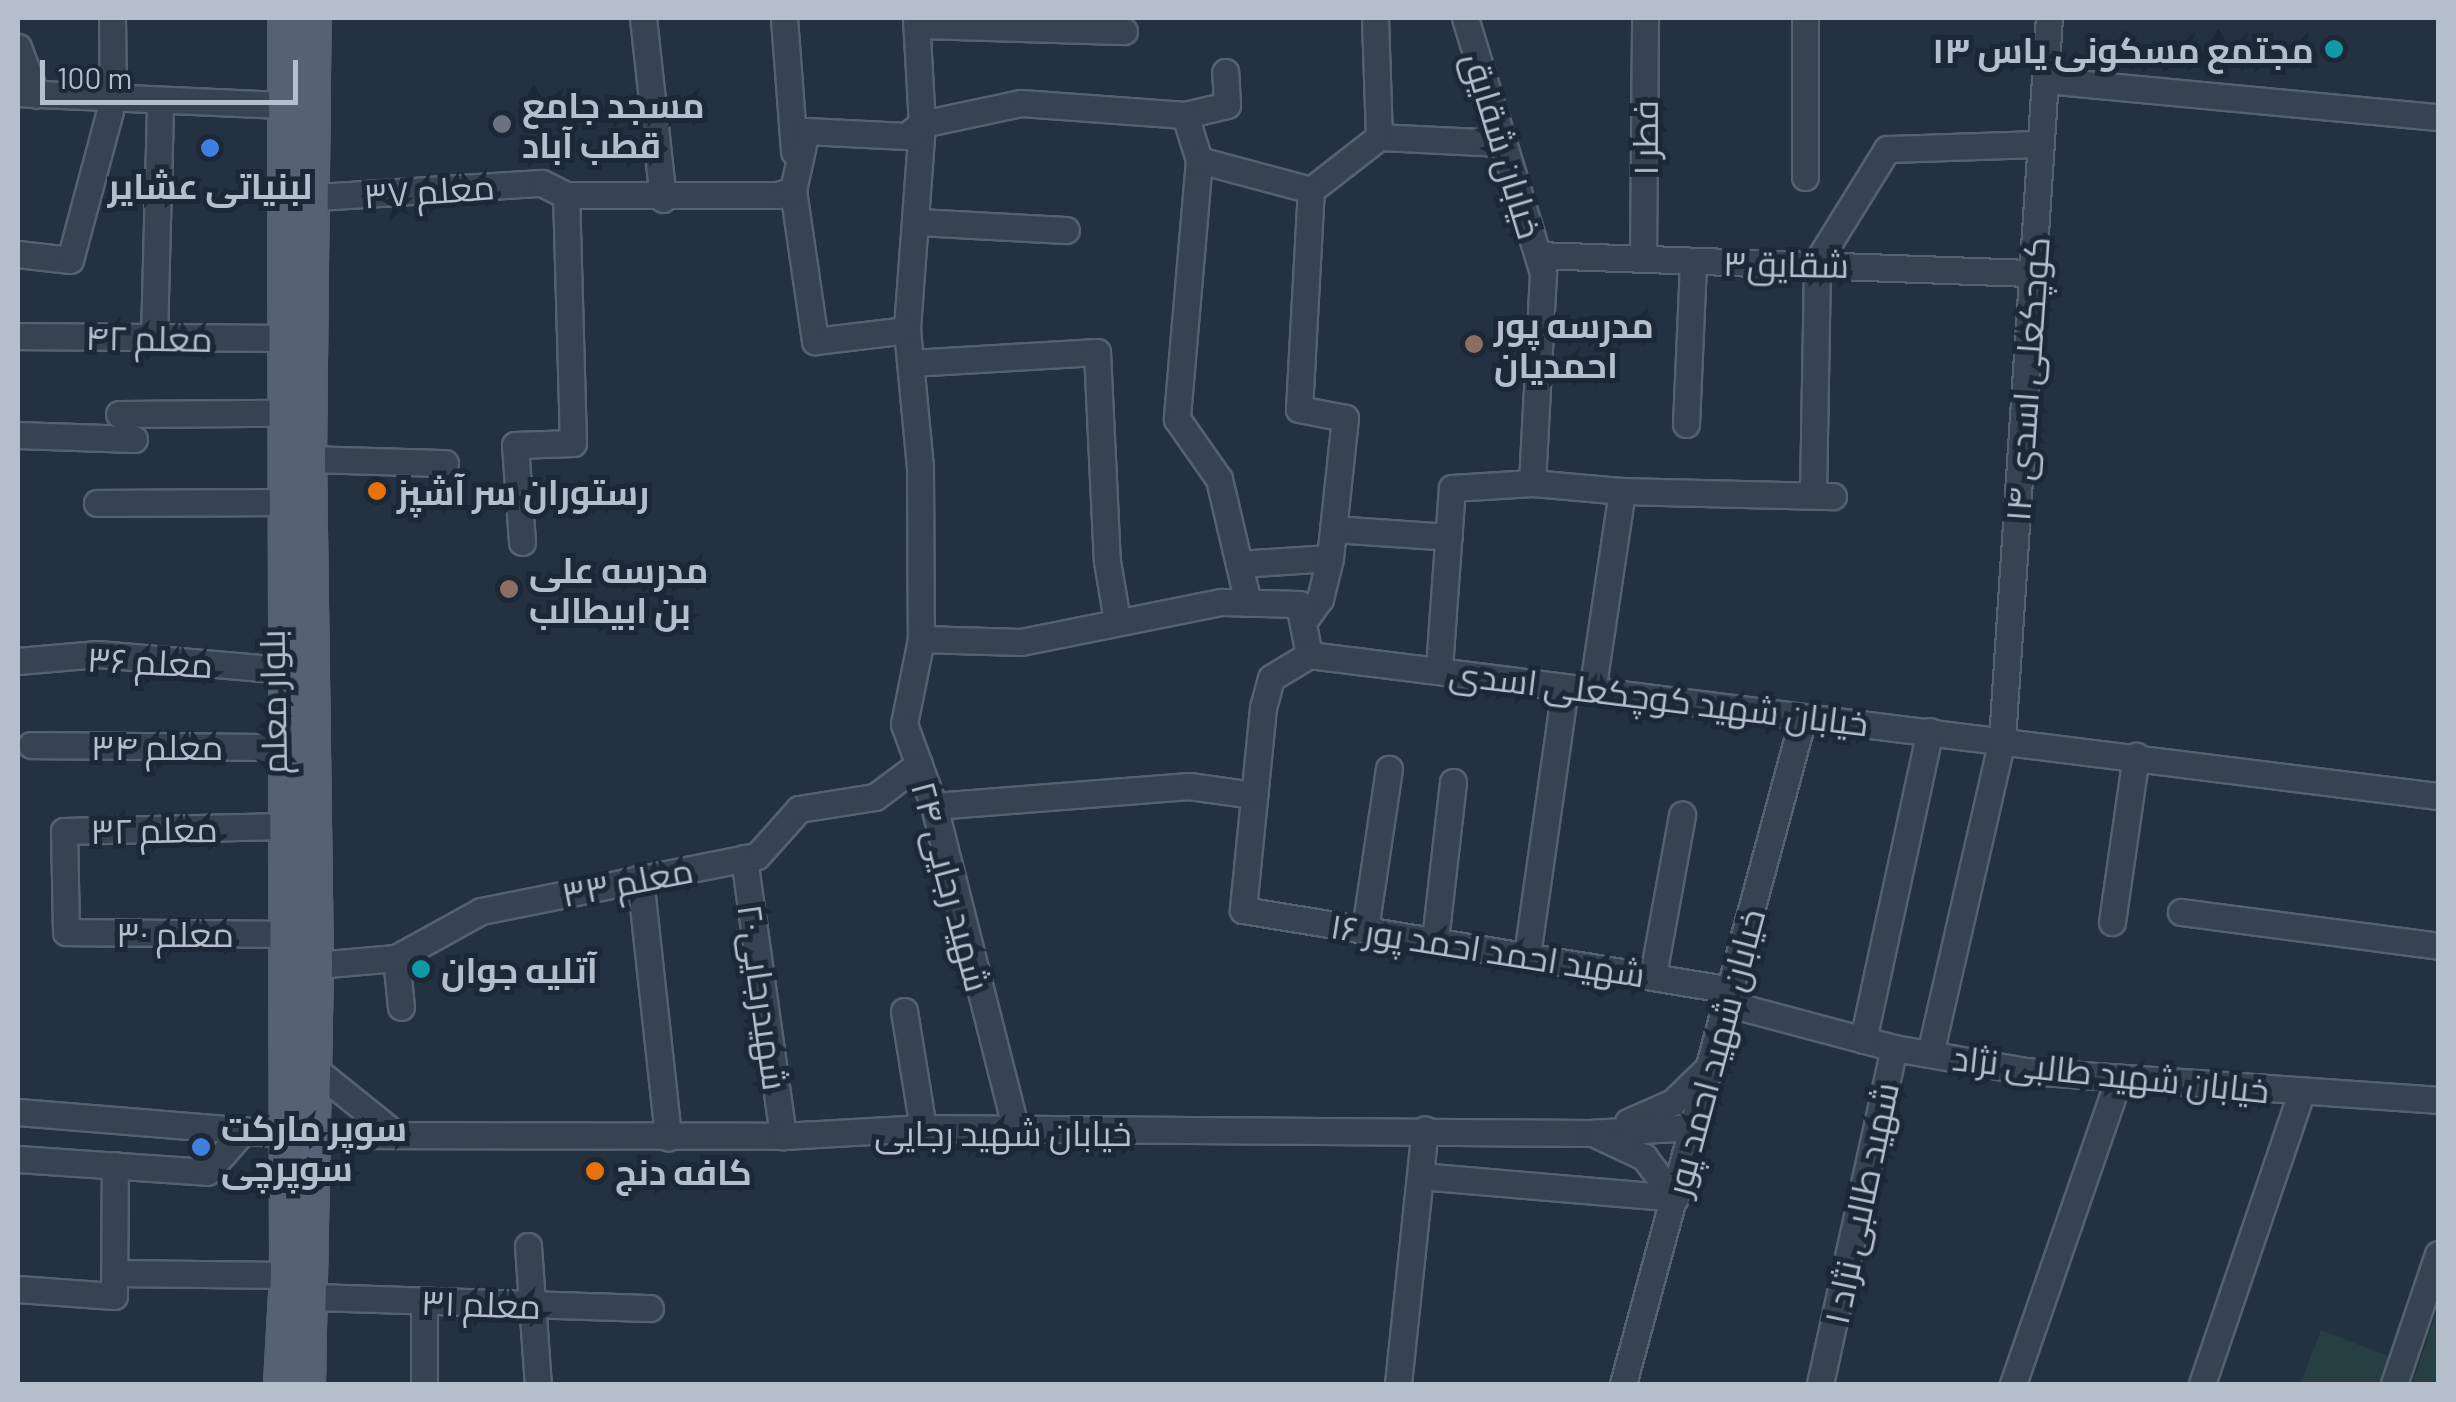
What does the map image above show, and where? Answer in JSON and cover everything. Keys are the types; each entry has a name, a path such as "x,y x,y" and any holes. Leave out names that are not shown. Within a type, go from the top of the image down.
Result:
{"main road":[{"name":"بلوار معلم","path":"281,1384 299,1134 312,1067 316,965 309,459 286,105 285,18"},
{"name":"بلوار معلم","path":"308,1384 313,1297 284,934 282,338 300,285 316,197 314,18"}],"street":[{"path":"18,254 70,260 113,98 112,18"},
{"path":"784,18 794,187 814,341 907,330"},
{"path":"1375,18 1378,137"},
{"name":"خیابان شقایق","path":"1465,18 1540,264"},
{"name":"فطر ۱","path":"1643,259 1644,18"},
{"path":"1805,18 1805,177"},
{"name":"کوچکعلی اسدی ۱۴","path":"1930,1054 2002,740 2048,18"},
{"path":"643,19 664,199"},
{"path":"917,21 1124,31"},
{"name":"شهید رجایی ۲۴","path":"917,21 922,124 907,330 920,468 921,639 904,724 934,806 1017,1133"},
{"path":"18,47 27,94 286,105"},
{"path":"794,187 806,132 906,136 922,124 1021,103 1185,115 1226,105 1225,72"},
{"path":"2044,80 2438,117"},
{"path":"154,337 160,101"},
{"path":"1185,115 1199,160 1177,419 1219,479 1248,603"},
{"path":"1302,622 1320,600 1330,558 1346,418 1299,409 1311,190 1378,137 1503,143"},
{"path":"1439,668 1452,488 1532,483 1622,491 1823,495 1818,262 1887,149 2041,144"},
{"path":"1199,160 1311,190"},
{"name":"معلم ۳۷","path":"316,197 542,183 566,195"},
{"path":"522,542 515,445 573,443 566,195 664,199 794,187"},
{"path":"917,222 1066,230"},
{"name":"شقایق۳","path":"1540,264 1643,259 1818,262 2034,273"},
{"path":"1686,424 1693,261"},
{"path":"1532,483 1540,264"},
{"name":"معلم ۴۲","path":"18,336 282,338"},
{"path":"911,363 1097,352 1107,561 1117,621"},
{"path":"119,414 282,413"},
{"path":"18,435 134,439"},
{"path":"309,459 445,463"},
{"path":"1592,691 1622,491"},
{"path":"97,503 282,502"},
{"path":"1333,529 1449,538"},
{"path":"1239,564 1330,558"},
{"path":"921,639 1021,642 1117,621 1248,603 1299,604 1309,654 1271,678 1254,795 1188,786 934,806"},
{"name":"معلم ۳۶","path":"18,661 98,654 284,670"},
{"name":"خیابان شهید کوچکعلی اسدی","path":"1309,654 2438,796"},
{"path":"1527,955 1565,689"},
{"name":"خیابان شهید احمد پور","path":"1623,1384 1731,997 1803,718"},
{"path":"1863,1040 1930,731"},
{"name":"معلم ۳۴","path":"31,744 284,747"},
{"path":"2112,922 2136,756"},
{"name":"معلم ۳۳","path":"316,965 396,958 482,911 757,856 799,808 875,798 918,764"},
{"path":"1365,929 1389,769"},
{"path":"1435,940 1453,782"},
{"name":"شهید احمد احمد پور ۱۶","path":"1254,795 1243,910 1653,974 1731,997"},
{"path":"1653,974 1682,814"},
{"name":"معلم ۳۲","path":"66,932 64,831 284,826"},
{"name":"شهیدرجایی۲۰","path":"744,858 783,1136"},
{"path":"640,878 668,1137"},
{"path":"2181,912 2438,946"},
{"name":"معلم ۳۰","path":"66,932 284,934"},
{"path":"396,958 401,1007"},
{"name":"خیابان شهید طالبی نژاد","path":"1731,997 1863,1040 1930,1054 2119,1078 2438,1101"},
{"path":"904,1011 923,1128"},
{"name":"شهید طالبی نژاد ۱","path":"1820,1384 1894,1048"},
{"path":"1590,1133 1656,1113 1712,1065"},
{"path":"312,1067 395,1134"},
{"path":"2015,1380 2119,1078"},
{"path":"2202,1384 2302,1091"},
{"name":"خیابان شهید رجایی","path":"18,1112 299,1134 783,1136 923,1128 1017,1133 1425,1129 1590,1133 1694,1126"},
{"path":"1398,1384 1425,1129"},
{"path":"18,1159 208,1172 244,1130"},
{"path":"1590,1133 1644,1157 1675,1198"},
{"path":"18,1289 114,1296 115,1165"},
{"path":"1420,1176 1675,1198"},
{"path":"528,1246 538,1384"},
{"path":"2394,1384 2438,1254"},
{"path":"114,1272 287,1275"},
{"name":"معلم ۳۱","path":"313,1297 650,1308"},
{"path":"424,1301 424,1384"}],"green space":[{"path":"2438,1307 2438,1384 2412,1384"},
{"path":"2321,1330 2390,1357 2381,1384 2300,1384"}],"place":[{"name":"مجتمع مسکونی یاس ۱۳","path":"2334,49"},
{"name":"مسجد جامع قطب آباد","path":"502,124"},
{"name":"لبنیاتی عشایر","path":"210,148"},
{"name":"مدرسه پور احمدیان","path":"1474,344"},
{"name":"رستوران سر آشپز","path":"377,491"},
{"name":"مدرسه علی بن ابیطالب","path":"509,589"},
{"name":"آتلیه جوان","path":"421,969"},
{"name":"سوپر مارکت سوپرچی","path":"201,1147"},
{"name":"کافه دنج","path":"595,1171"}]}
